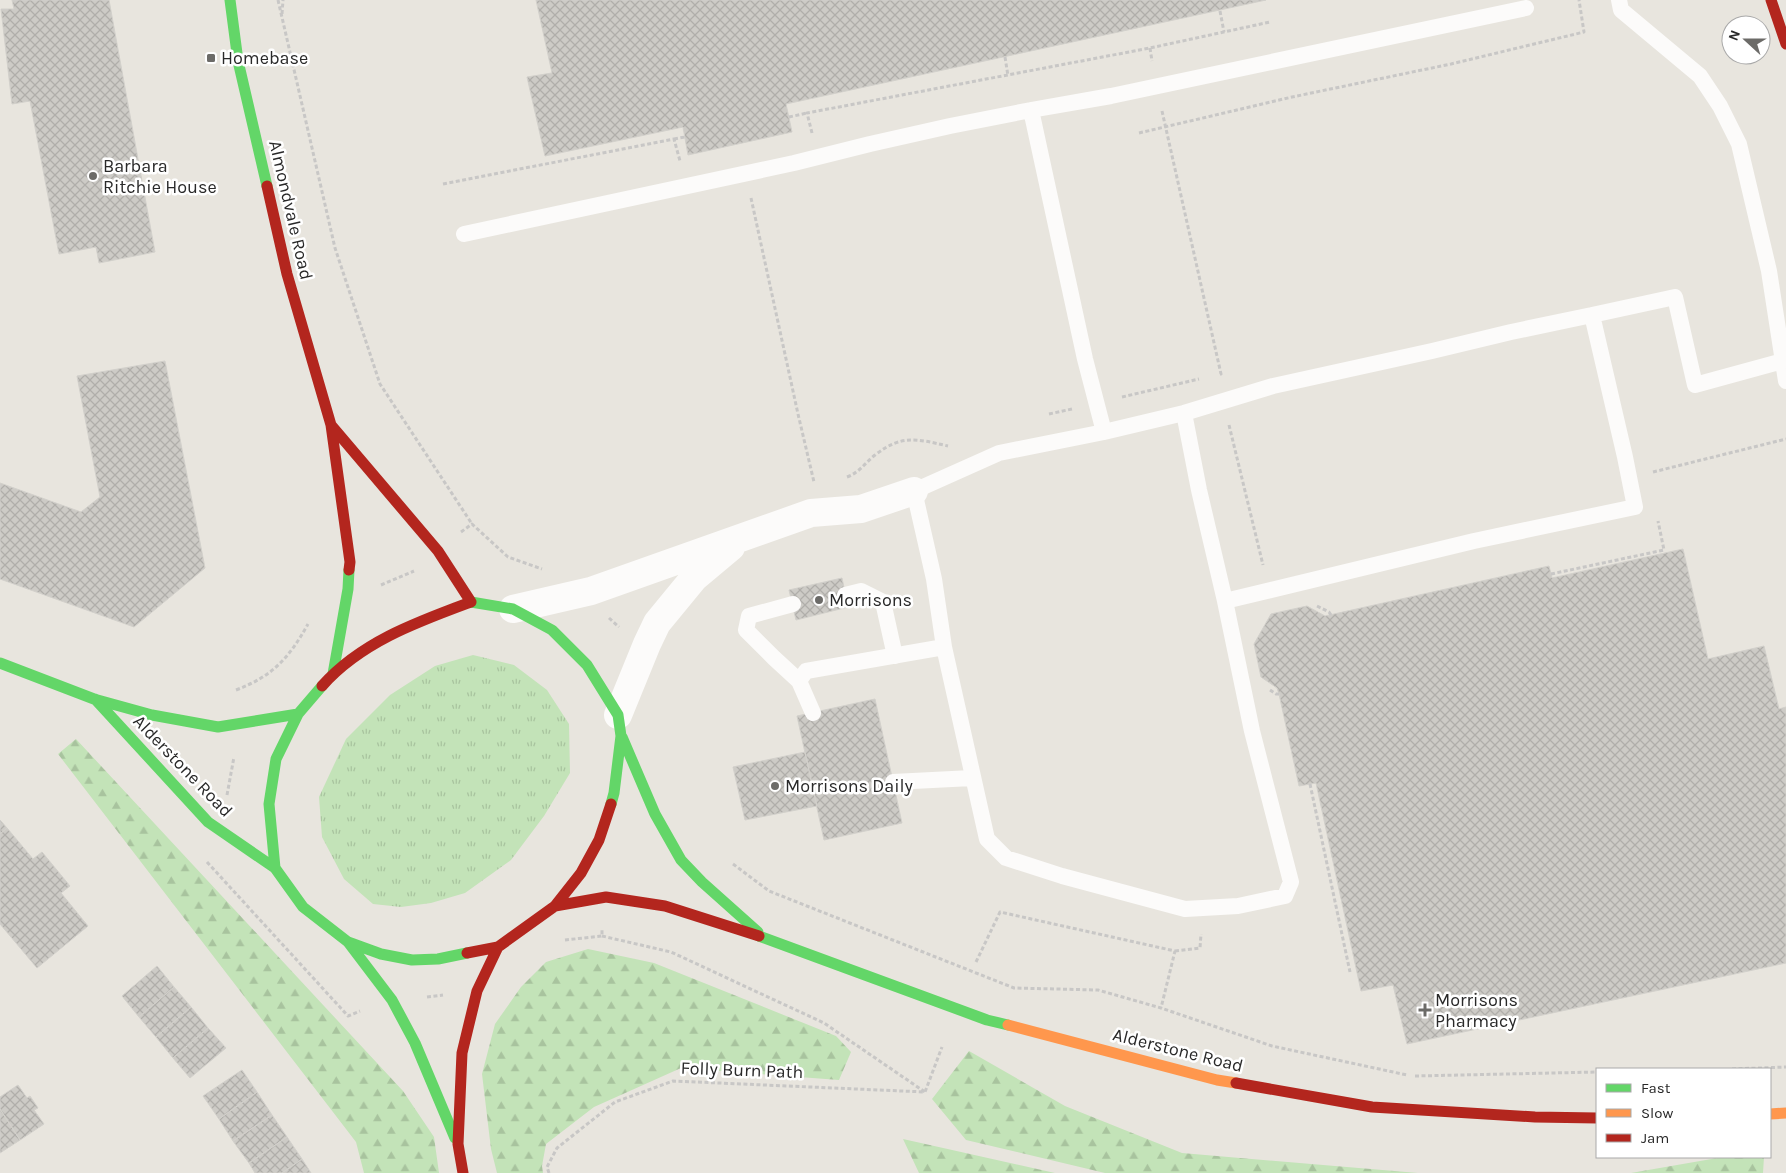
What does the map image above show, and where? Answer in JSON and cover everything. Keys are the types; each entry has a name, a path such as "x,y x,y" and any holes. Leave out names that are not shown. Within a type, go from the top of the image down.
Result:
{"street":[{"name":"Almondvale Road","path":"230,0 238,61 286,274 330,425 350,562 348,588 333,674"},
{"path":"1771,0 1786,44"},
{"name":"Almondvale Road","path":"330,425 438,551 471,602"},
{"path":"513,609 591,591 811,513 861,508 914,491"},
{"path":"348,942 381,954 412,960 438,959 498,947 555,906 581,873 599,840 614,794 620,726 647,644 657,623 694,578 744,536"},
{"path":"458,1144 415,1043 392,1000 348,942 303,906 275,868 269,804 276,759 298,714 333,674 372,644 417,622 471,602"},
{"name":"Alderstone Road","path":"471,602 513,609 552,630 587,665 620,726 655,814 680,860 702,882 766,938"},
{"name":"Alderstone Road","path":"0,663 94,699 152,715 218,727 298,714"},
{"name":"Alderstone Road","path":"94,699 208,822 275,868"},
{"name":"Alderstone Road","path":"555,906 606,897 665,906 766,938 988,1020 1217,1080 1372,1107 1535,1117 1596,1118"},
{"path":"463,1173 458,1144 462,1053 477,991 498,947"},
{"path":"1771,1114 1786,1113"}],"lane":[{"path":"1619,0 1621,10 1700,76 1720,106 1739,144 1769,271 1786,381"},
{"path":"464,234 746,174 879,142 1031,110 1111,96 1526,8"},
{"path":"1031,110 1085,359 1104,432"},
{"path":"1184,413 1252,731 1291,882 1285,896 1238,906 1186,908 1062,876 1006,858 987,839 944,647 934,579 914,491 999,453 1104,432 1184,413 1282,384 1674,297 1695,385 1783,361"},
{"path":"1225,601 1474,541 1635,507 1592,315"},
{"path":"844,595 861,591 883,602 895,656"},
{"path":"792,604 749,616 746,630 799,681 813,713"},
{"path":"799,681 806,671 944,647"},
{"path":"893,782 972,778"}],"path":[{"path":"278,0 335,248 380,384 472,524"},
{"path":"282,19 283,0"},
{"path":"1139,133 1292,97 1460,62 1584,32 1579,0"},
{"path":"1220,11 1224,32"},
{"path":"789,117 1150,48 1270,22"},
{"path":"1049,414 1221,374 1150,48"},
{"path":"1005,57 1008,76"},
{"path":"803,135 812,133 807,113"},
{"path":"443,184 685,136"},
{"path":"674,139 680,161 689,160"},
{"path":"746,174 815,488"},
{"path":"1209,377 1216,403 1230,427 1269,590"},
{"path":"840,479 856,473 875,455 899,440 920,439 948,446 957,443"},
{"path":"1646,473 1786,439"},
{"path":"1551,574 1664,550 1655,512"},
{"path":"1314,604 1331,615"},
{"path":"208,822 224,806 236,749 227,694 254,683 277,667 296,644 311,617"},
{"path":"1269,689 1279,694"},
{"path":"1310,784 1350,972"},
{"path":"201,856 348,1016 392,1000 477,991"},
{"path":"731,863 769,891 1014,988 1098,990 1161,1008 1272,1046 1409,1076 1596,1072"},
{"path":"602,936 606,897"},
{"path":"976,962 1000,912 1175,951 1161,1008"},
{"path":"559,943 568,939 602,936 671,952 824,1023 926,1092 942,1047"},
{"path":"1771,1068 1786,1068"},
{"name":"Folly Burn Path","path":"549,1173 547,1167 556,1148 615,1102 673,1081 926,1092"}],"green space":[{"path":"473,655 514,665 547,690 569,724 570,773 544,816 511,860 465,893 431,903 401,907 373,904 344,879 322,837 319,797 346,739 390,695 435,666"},
{"path":"76,739 403,1091 434,1137 439,1173 364,1173 356,1142 58,754"},
{"path":"588,949 654,963 836,1036 851,1052 839,1080 681,1068 594,1107 546,1144 542,1166 543,1173 497,1173 491,1149 482,1074 495,1024 521,987 546,962"},
{"path":"969,1051 1065,1106 1182,1153 1418,1173 1105,1173 966,1140 932,1099"},
{"path":"903,1139 1055,1173 919,1173"},
{"path":"1717,1158 1764,1158 1763,1173 1631,1173"}],"building":[{"name":"Barbara Ritchie House","path":"12,0 109,0 155,252 99,263 96,247 59,254 30,101 12,104 1,9 14,9"},
{"path":"536,0 1266,0 786,104 792,132 688,155 683,127 545,156 527,77 552,73"},
{"path":"165,361 205,568 134,627 0,579 0,483 81,512 100,497 77,376"},
{"path":"1683,549 1708,659 1764,646 1779,709 1786,707 1786,963 1407,1044 1393,985 1361,991 1316,783 1299,786 1279,694 1277,688 1261,677 1254,644 1271,614 1307,606 1325,616 1549,566 1552,578"},
{"name":"Morrisons","path":"842,578 848,607 796,620 789,590"},
{"path":"875,699 902,823 824,840 797,716"},
{"name":"Morrisons Daily","path":"805,752 817,806 745,820 733,767"},
{"path":"0,820 7,828 0,834"},
{"path":"7,828 33,859 42,852 70,886 61,893 88,926 37,968 0,924 0,834"},
{"path":"157,966 174,987 139,1017 122,996"},
{"path":"174,987 191,1007 156,1037 139,1017"},
{"path":"191,1007 208,1028 173,1058 156,1037"},
{"path":"208,1028 226,1048 190,1078 173,1058"},
{"path":"242,1070 257,1092 219,1119 203,1096"},
{"path":"18,1085 27,1098 30,1096 38,1108 34,1110 44,1124 20,1140 0,1109 0,1097"},
{"path":"257,1092 272,1115 233,1141 219,1119"},
{"path":"0,1109 20,1140 0,1153"},
{"path":"272,1115 287,1137 249,1163 233,1141"},
{"path":"287,1137 302,1159 282,1173 255,1173 249,1163"},
{"path":"302,1159 311,1173 282,1173"}],"traffic: fast":[{"path":"230,0 238,61 267,186"},
{"path":"333,674 348,589 349,570"},
{"path":"471,602 513,609 552,630 587,665 618,715 621,736 611,804"},
{"path":"0,663 94,699 152,715 218,727 298,714"},
{"path":"322,686 298,714 276,759 269,804 275,868 303,907 348,942 381,954 412,960 438,959 467,953"},
{"path":"95,699 208,822 275,868"},
{"path":"622,737 655,814 681,860 702,882 758,932"},
{"path":"759,936 987,1020 1008,1025"},
{"path":"348,942 392,1000 415,1043 455,1138"}],"traffic: slow":[{"path":"1008,1025 1217,1080 1236,1083"},
{"path":"1771,1114 1786,1113"}],"traffic: jam":[{"path":"1771,0 1786,44"},
{"path":"267,186 287,274 331,425 350,562 349,570"},
{"path":"331,425 438,551 471,602"},
{"path":"322,686 354,657 372,645 430,617 471,602"},
{"path":"467,953 498,947 555,906 581,873 599,840 611,804"},
{"path":"555,906 606,897 665,906 759,936"},
{"path":"463,1173 458,1144 462,1053 477,991 498,947"},
{"path":"1236,1083 1372,1107 1535,1117 1596,1118"}],"place":[{"name":"Homebase","path":"211,58"},
{"name":"Barbara Ritchie House","path":"93,176"},
{"name":"Morrisons","path":"819,600"},
{"name":"Morrisons Daily","path":"775,786"},
{"name":"Morrisons Pharmacy","path":"1425,1010"}]}
